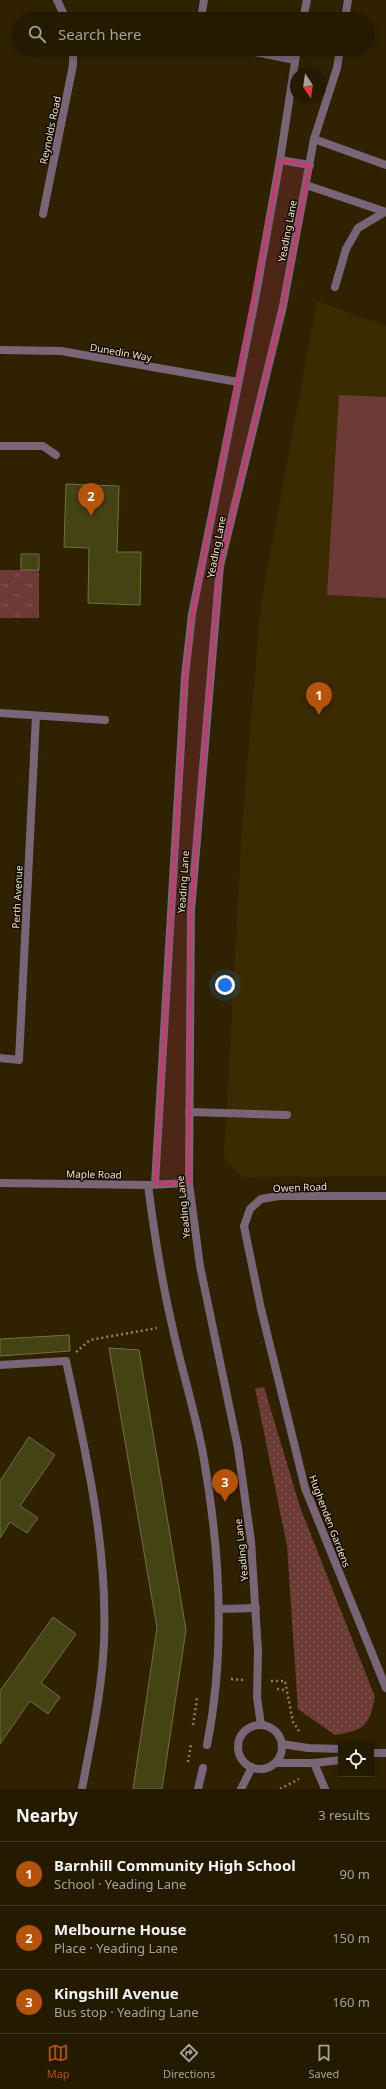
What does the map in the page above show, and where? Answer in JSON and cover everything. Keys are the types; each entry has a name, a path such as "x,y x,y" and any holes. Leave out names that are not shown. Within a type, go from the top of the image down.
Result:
{"street":[{"path":"58,0 63,12"},
{"path":"202,12 204,0"},
{"path":"304,12 307,0"},
{"path":"346,12 348,0"},
{"name":"Reynolds Road","path":"43,214 73,65 73,56"},
{"path":"275,56 295,60"},
{"path":"207,1745 215,1686 220,1609 214,1533 203,1453 158,1261 152,1185 185,676 192,614 280,160 296,56"},
{"name":"Yeading Lane","path":"261,1725 257,1697 256,1608 251,1541 238,1448 200,1266 188,1183 193,882 220,566 283,306 314,139 337,68 339,56"},
{"path":"314,139 386,165"},
{"path":"280,160 310,165"},
{"path":"306,185 386,212"},
{"path":"335,287 346,249 358,228 386,212"},
{"name":"Dunedin Way","path":"0,350 61,351 238,382"},
{"path":"0,446 43,446 56,455"},
{"path":"0,713 104,720"},
{"name":"Perth Avenue","path":"0,1058 18,1060 36,716"},
{"path":"189,1112 287,1115"},
{"name":"Maple Road","path":"0,1183 152,1185 188,1183"},
{"name":"Owen Road","path":"261,1309 244,1226 250,1209 261,1199 279,1196 386,1196"},
{"name":"Hughenden Gardens","path":"261,1309 305,1488 386,1688"},
{"path":"0,1365 66,1361 89,1470 104,1577 104,1642 99,1697 82,1789"},
{"path":"220,1609 256,1608"},
{"path":"276,1763 282,1751 282,1744 275,1730 261,1725 247,1730 239,1742 241,1757 252,1767 265,1769 276,1763 314,1763 338,1760"},
{"path":"282,1744 322,1749 338,1749"},
{"path":"374,1754 386,1753"},
{"path":"314,1763 325,1789"},
{"path":"241,1789 252,1767"},
{"path":"198,1789 203,1768"}],"path":[{"path":"66,1361 90,1340 172,1325"},
{"path":"278,1681 285,1681 285,1690 292,1722 299,1732 304,1734"},
{"path":"277,1689 285,1690"}],"highlighted area":[{"path":"280,160 310,165 283,306 220,566 191,911 189,1183 155,1184 185,676 192,614"}],"shaded area":[{"path":"317,301 386,326 386,1176 242,1177 224,1158 242,826 261,603"}],"green space":[{"path":"339,395 386,397 386,598 327,595"},
{"path":"0,570 39,570 39,618 0,618"},
{"path":"264,1387 300,1507 375,1697 370,1715 364,1725 359,1729 345,1733 335,1735 298,1709 287,1546 255,1388"}],"building":[{"path":"66,484 119,486 117,552 141,552 140,605 88,603 89,548 64,547"},
{"path":"21,554 39,554 39,570 21,570"},
{"path":"69,1335 70,1351 0,1356 0,1339"},
{"path":"109,1348 139,1350 186,1630 162,1789 133,1789 157,1628"},
{"path":"29,1437 55,1455 20,1506 38,1518 27,1533 10,1522 0,1538 0,1481"},
{"path":"53,1617 76,1634 41,1683 60,1697 48,1714 30,1701 0,1744 0,1691"}],"place":[{"name":"Melbourne House","path":"91,516"},
{"name":"Barnhill Community High School","path":"319,715"},
{"name":"Kingshill Avenue","path":"225,1502"}]}
